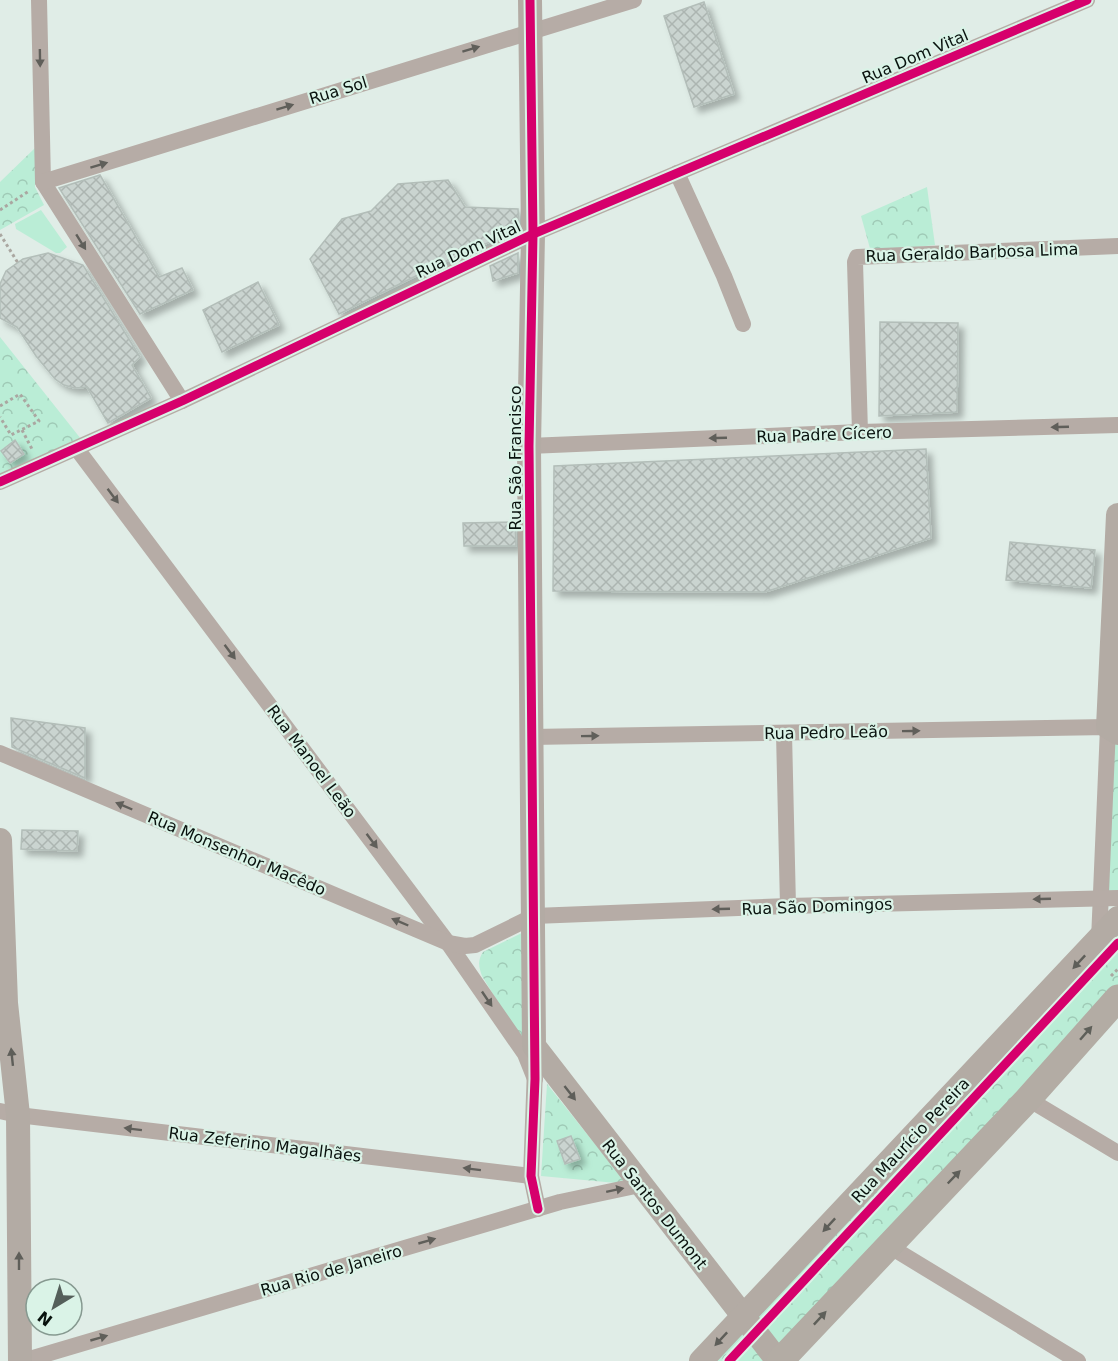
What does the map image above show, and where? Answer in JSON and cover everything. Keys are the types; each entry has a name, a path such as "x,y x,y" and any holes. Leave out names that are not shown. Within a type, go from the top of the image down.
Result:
{"main road":[{"path":"779,1361 1028,1099 1118,998"}],"street":[{"path":"39,0 43,182 182,400"},
{"name":"Rua São Francisco","path":"530,0 533,234 529,446 534,1046"},
{"name":"Rua Sol","path":"43,182 530,30 634,0"},
{"name":"Rua Dom Vital","path":"0,483 182,400 533,234 1087,0"},
{"path":"677,173 724,276 743,324"},
{"name":"Rua Geraldo Barbosa Lima","path":"860,432 855,262 857,257 1118,246"},
{"name":"Rua Padre Cícero","path":"529,446 860,432 1118,425"},
{"name":"Rua Manoel Leão","path":"77,449 448,943 525,1054 535,1079"},
{"path":"1099,940 1113,730 1118,515"},
{"name":"Rua Pedro Leão","path":"531,737 1113,730"},
{"path":"784,733 788,906"},
{"name":"Rua Monsenhor Macêdo","path":"0,753 448,943 476,945 534,916"},
{"path":"0,840 3,1011 22,1361"},
{"name":"Rua São Domingos","path":"534,916 788,906 1118,898"},
{"name":"Rua Maurício Pereira","path":"701,1361 1118,918"},
{"path":"534,1046 531,1176 538,1209"},
{"name":"Rua Santos Dumont","path":"534,1046 742,1317 779,1361"},
{"path":"1028,1099 1118,1154"},
{"name":"Rua Zeferino Magalhães","path":"9,1113 531,1176"},
{"name":"Rua Rio de Janeiro","path":"22,1361 560,1202 640,1185"},
{"path":"889,1246 1078,1361"}],"path":[{"path":"0,210 43,182"},
{"path":"0,234 18,263"},
{"path":"0,406 20,394 39,421 11,435 0,417"},
{"path":"22,430 42,464"}],"green space":[{"path":"35,148 35,187 44,205 0,230 0,182"},
{"path":"927,187 935,245 871,252 861,216"},
{"path":"41,210 67,247 60,253 56,253 16,229 15,224"},
{"path":"0,337 81,439 0,474"},
{"path":"1108,727 1118,733 1118,898 1100,898"},
{"path":"1118,918 1118,998 780,1361 701,1361"},
{"path":"526,931 532,1059 482,976 479,964 483,952"},
{"path":"547,1084 627,1184 541,1176"}],"building":[{"path":"704,2 734,94 694,107 664,16"},
{"path":"100,175 159,277 182,268 193,290 140,314 59,188"},
{"path":"448,180 465,207 518,209 519,229 438,265 339,314 310,259 342,219 371,211 398,184"},
{"path":"48,253 83,265 140,357 132,365 151,398 108,423 87,387 75,388 55,379 17,327 0,318 0,284 6,271 23,259"},
{"path":"518,253 518,273 493,281 490,266"},
{"path":"258,282 279,325 222,352 203,310"},
{"path":"880,322 958,323 957,412 879,416"},
{"path":"15,440 24,454 10,463 1,451"},
{"path":"926,449 931,538 765,592 553,591 554,466"},
{"path":"515,522 516,546 464,546 463,523"},
{"path":"1010,542 1095,550 1091,588 1006,580"},
{"path":"11,718 85,728 85,778 12,747"},
{"path":"22,830 78,831 77,851 21,849"},
{"path":"571,1136 580,1159 565,1164 557,1141"}],"cycle path":[{"path":"530,0 533,234 529,446 535,1079 531,1176 538,1209"},
{"path":"0,482 182,401 533,234 1087,0"},
{"path":"729,1361 1118,943"}]}
